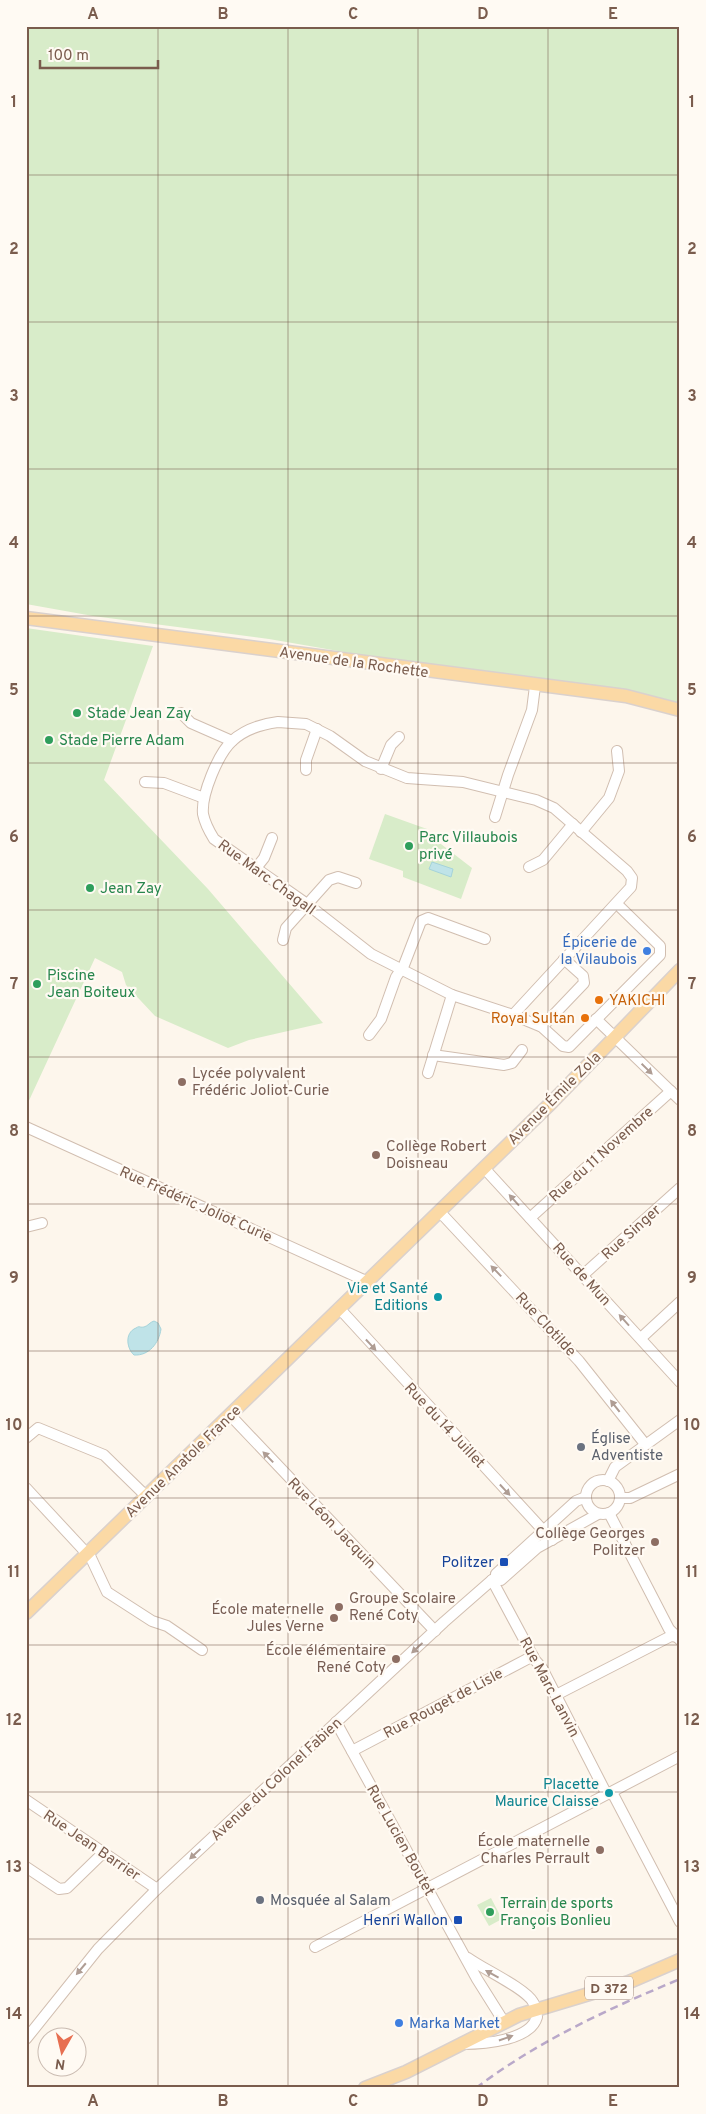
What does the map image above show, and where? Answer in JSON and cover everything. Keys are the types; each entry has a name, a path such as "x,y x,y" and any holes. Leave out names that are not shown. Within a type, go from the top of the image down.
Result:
{"main road":[{"name":"Avenue de la Rochette","path":"26,618 535,686 626,696 680,710"},
{"name":"Avenue Émile Zola","path":"339,1308 484,1168 680,970"},
{"name":"Avenue Anatole France","path":"26,1613 339,1308"},
{"name":"D 372","path":"365,2088 406,2072 504,2022 536,2009 629,1982 680,1960"}],"street":[{"path":"495,817 532,710 535,686"},
{"path":"181,713 191,723 232,741"},
{"name":"Rue Marc Chagall","path":"513,1015 617,904 631,887 630,874 554,808 536,800 463,782 407,778 365,761 330,736 306,724 278,722 255,728 232,741 215,769 204,798 203,813 206,825 214,839 307,904 371,954 452,995 513,1015 542,1027 563,1046 569,1046 596,1019"},
{"path":"306,770 306,760 316,729"},
{"path":"381,769 391,745 399,737"},
{"path":"581,832 609,798 618,771 617,751"},
{"path":"145,782 164,783 204,798"},
{"path":"529,867 543,860 573,824"},
{"path":"256,868 264,858 272,838"},
{"path":"283,940 286,928 329,880 334,878 356,883"},
{"path":"617,904 660,946 660,955 596,1019 680,1100"},
{"path":"369,1035 381,1019 396,977 401,970 421,921 428,918 485,939"},
{"path":"542,1027 584,983 582,976 564,959"},
{"path":"428,1073 452,995"},
{"path":"433,1055 504,1066 512,1063 522,1050"},
{"name":"Rue du 11 Novembre","path":"530,1218 671,1091"},
{"name":"Rue Frédéric Joliot Curie","path":"26,1127 366,1281"},
{"name":"Rue de Mun","path":"484,1168 680,1382"},
{"name":"Rue Singer","path":"583,1275 680,1188"},
{"name":"Rue Clotilde","path":"439,1210 580,1361 645,1444"},
{"path":"26,1227 42,1223"},
{"path":"641,1338 680,1302"},
{"name":"Rue du 14 Juillet","path":"339,1308 542,1534 552,1540"},
{"name":"Rue Léon Jacquin","path":"230,1415 435,1631"},
{"path":"608,1481 615,1467 680,1420"},
{"path":"26,1438 38,1428 98,1452 109,1458 146,1496"},
{"path":"620,1498 630,1498 680,1474"},
{"path":"494,1579 501,1580 537,1548 604,1513 617,1508 620,1498 615,1486 608,1481 602,1480 593,1484 587,1492 586,1497 590,1507 604,1513 669,1629 679,1638"},
{"path":"26,1488 91,1558 107,1592 152,1621 167,1626 202,1650"},
{"name":"Avenue du Colonel Fabien","path":"26,2039 98,1949 157,1889 336,1722 494,1579 496,1574 576,1501 586,1497"},
{"name":"Rue Marc Lanvin","path":"494,1579 605,1791 614,1796 680,1922"},
{"path":"556,1695 671,1636 679,1638"},
{"name":"Rue Rouget de Lisle","path":"352,1750 533,1656"},
{"name":"Rue Lucien Boutet","path":"336,1722 467,1957 477,1979 504,2022"},
{"path":"315,1947 680,1756"},
{"name":"Rue Jean Barrier","path":"26,1800 157,1889"},
{"path":"26,1867 59,1889 63,1889 67,1888 103,1853"},
{"path":"460,2044 487,2044 519,2034 535,2022 536,2009 532,2000 525,1993 480,1967 467,1957"}],"green space":[{"path":"26,26 680,26 680,710 269,639 93,616 26,604"},
{"path":"26,628 153,646 104,780 208,889 323,1023 249,1040 228,1048 155,1016 126,985 122,972 95,958 26,1107"},
{"name":"Parc Villaubois privé","path":"385,814 427,829 428,834 472,868 461,899 403,877 403,871 369,859"},
{"name":"Terrain de sports François Bonlieu","path":"491,1898 502,1919 489,1926 477,1905"}],"water":[{"path":"432,862 453,869 451,877 429,869"},
{"path":"154,1321 158,1323 161,1329 156,1344 149,1351 134,1355 128,1345 130,1333 138,1327 145,1326"}],"railway":[{"path":"476,2088 524,2055 574,2027 680,1979"}],"place":[{"name":"Stade Jean Zay","path":"77,713"},
{"name":"Stade Pierre Adam","path":"49,740"},
{"name":"Parc Villaubois privé","path":"409,846"},
{"name":"Jean Zay","path":"90,888"},
{"name":"Épicerie de la Vilaubois","path":"647,951"},
{"name":"Piscine Jean Boiteux","path":"37,984"},
{"name":"YAKICHI","path":"599,1000"},
{"name":"Royal Sultan","path":"585,1018"},
{"name":"Lycée polyvalent Frédéric Joliot-Curie","path":"182,1082"},
{"name":"Collège Robert Doisneau","path":"376,1155"},
{"name":"Vie et Santé Editions","path":"438,1297"},
{"name":"Église Adventiste","path":"581,1447"},
{"name":"Collège Georges Politzer","path":"655,1542"},
{"name":"Politzer","path":"504,1562"},
{"name":"Groupe Scolaire René Coty","path":"339,1607"},
{"name":"École maternelle Jules Verne","path":"334,1618"},
{"name":"École élémentaire René Coty","path":"396,1659"},
{"name":"Placette Maurice Claisse","path":"609,1793"},
{"name":"École maternelle Charles Perrault","path":"600,1850"},
{"name":"Mosquée al Salam","path":"260,1900"},
{"name":"Terrain de sports François Bonlieu","path":"490,1912"},
{"name":"Henri Wallon","path":"458,1920"},
{"name":"Marka Market","path":"399,2023"}]}
